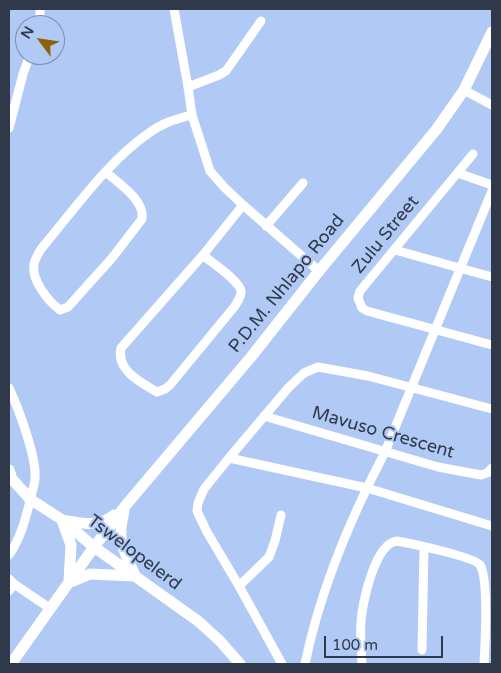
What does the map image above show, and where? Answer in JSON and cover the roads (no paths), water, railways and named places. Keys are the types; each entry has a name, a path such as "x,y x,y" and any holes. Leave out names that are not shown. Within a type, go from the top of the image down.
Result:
{"street":[{"path":"174,9 192,115 210,171 243,206 319,271"},
{"path":"188,87 226,71 260,21"},
{"name":"P.D.M. Nhlapo Road","path":"11,664 126,505 436,130 464,90 492,32"},
{"path":"9,128 27,65"},
{"path":"464,90 492,105"},
{"path":"106,172 136,200 141,207 142,219 112,258 68,307 60,310 49,299 35,278 34,263 41,249 106,172 121,155 149,132 168,122 192,115"},
{"name":"Zulu Street","path":"473,154 360,292 358,298 362,308 367,311 492,345"},
{"path":"458,173 492,184"},
{"path":"266,226 303,183"},
{"path":"305,664 321,599 367,488 385,452 492,191"},
{"path":"203,255 238,286 241,290 240,296 235,306 170,385 156,392 125,369 120,361 121,348 203,255 243,206"},
{"path":"395,250 492,277"},
{"path":"282,664 199,517 197,507 199,497 229,458 264,416 304,373 318,367 368,376 492,409"},
{"path":"9,388 17,406 35,469 35,478 19,538 9,555"},
{"name":"Mavuso Crescent","path":"264,416 438,467 481,475 487,473 492,468"},
{"path":"229,458 367,488 492,526"},
{"name":"Tswelopelerd","path":"9,470 12,479 30,499 61,519 94,548 198,621 220,641 240,664"},
{"path":"61,519 90,524 102,523 126,505"},
{"path":"61,519 71,545 69,583 90,574 135,576 121,543 120,528 126,505"},
{"path":"239,586 269,557 275,541 280,515"},
{"path":"362,664 362,611 368,587 382,550 389,543 397,541 473,560 480,565 485,580 484,664"},
{"path":"422,650 424,548"},
{"path":"11,585 51,609"}]}
